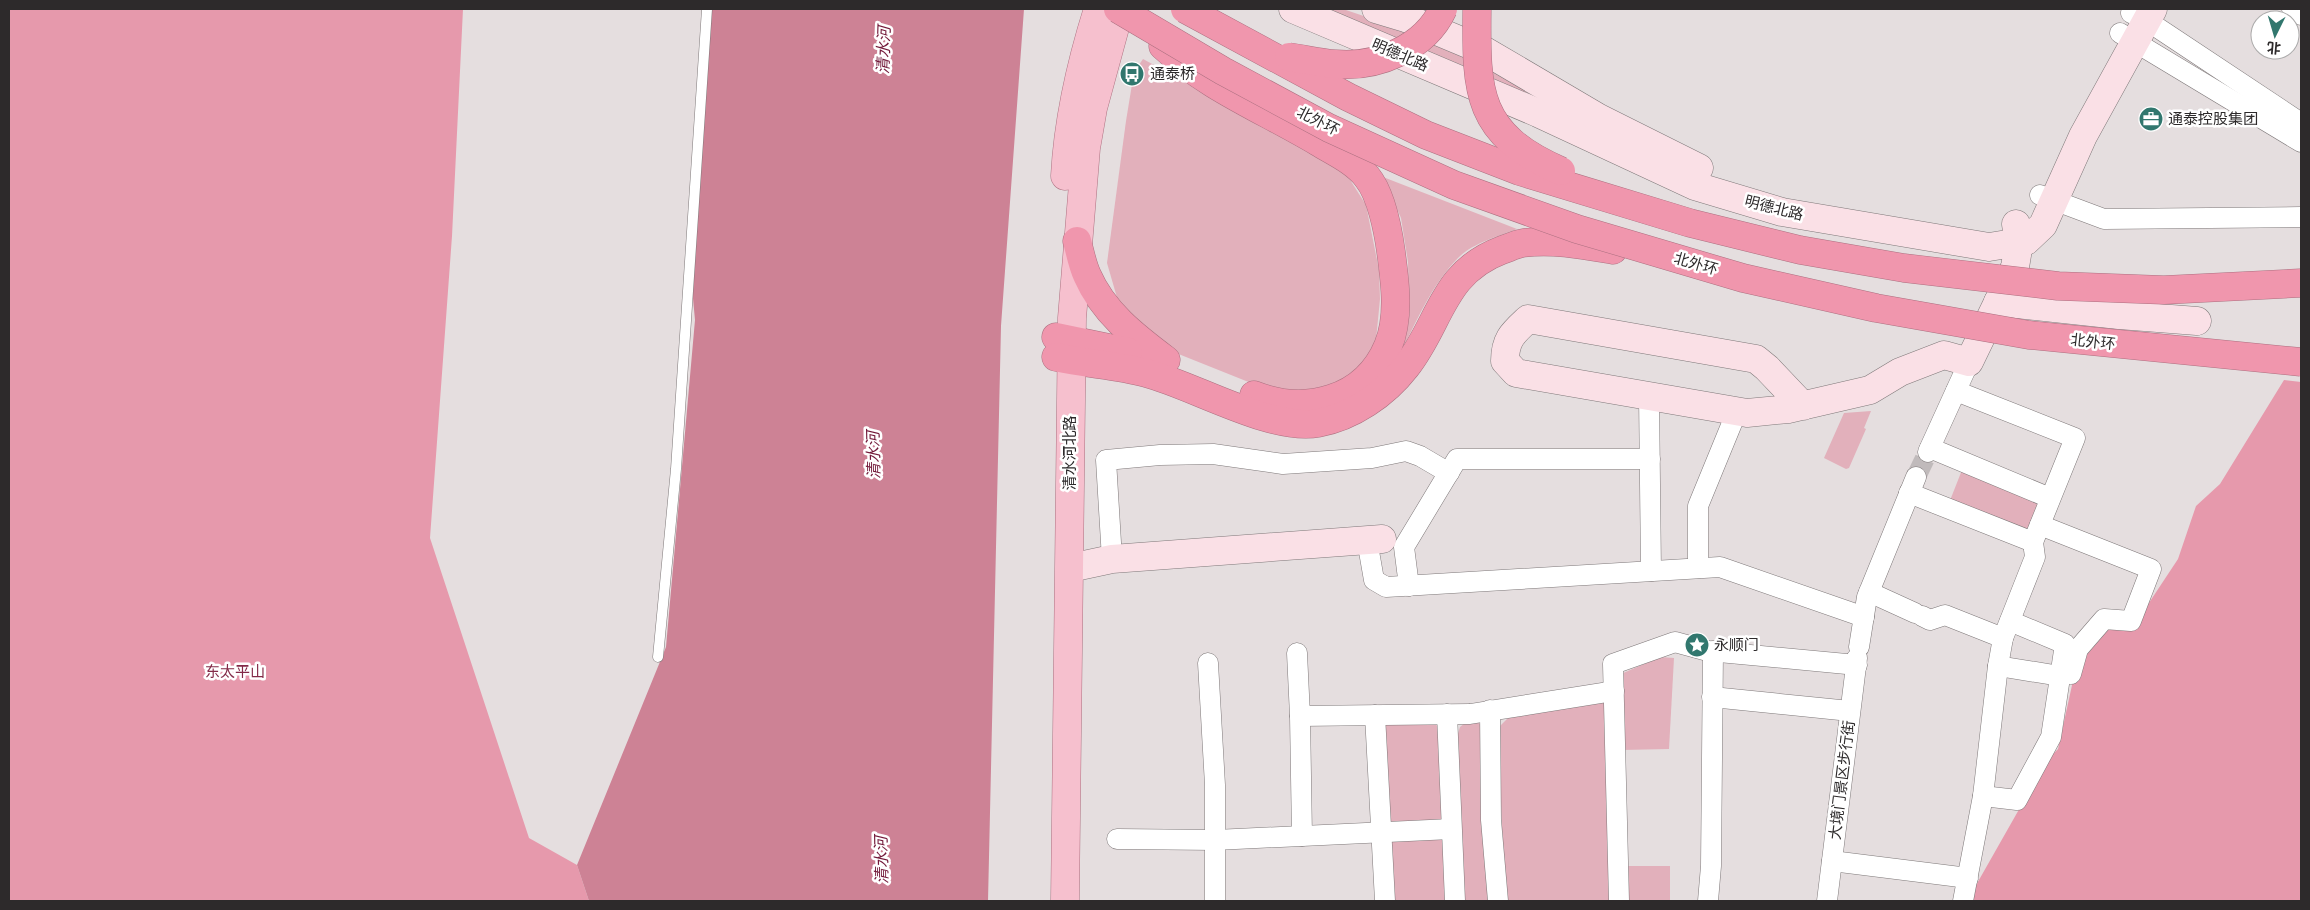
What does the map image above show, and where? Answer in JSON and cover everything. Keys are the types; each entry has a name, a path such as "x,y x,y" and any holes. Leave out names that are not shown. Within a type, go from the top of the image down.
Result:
{"highway":[{"path":"1185,9 1348,97 1426,135 1520,171 1699,225 1800,250 1904,268 2058,286 2164,290 2301,283"},
{"path":"1267,53 1336,65 1374,61 1408,48 1424,37 1443,9"},
{"path":"1477,9 1476,66 1482,100 1490,116 1508,139 1538,161 1583,180 1686,210 1904,268"},
{"path":"1064,349 1166,360 1270,401 1294,404 1329,401 1360,384 1377,366 1388,345 1393,322 1395,302 1390,240 1380,203 1368,177 1354,164 1338,154 1212,82 1172,54 1124,12"},
{"name":"北外环","path":"1124,12 1223,71 1329,128 1454,185 1577,229 1743,278 1876,308 2029,335 2301,362"},
{"path":"1077,240 1086,274 1102,301 1131,333 1166,360"},
{"path":"1064,349 1146,373 1268,418 1296,426 1319,423 1347,414 1378,396 1407,366 1451,286 1488,256 1522,243 1579,244 1617,251 1744,287 1876,308"}],"main road":[{"name":"清水河北路","path":"1048,901 1064,349 1066,160 1079,76 1098,9"},
{"name":"明德北路","path":"1292,9 1538,113 1695,186 1782,212 1989,247 2018,234"},
{"name":"明德北路","path":"1376,9 1406,18 1485,51 1599,118 1708,172 1792,196 1963,227 2018,234"},
{"name":"清水河北路","path":"1065,901 1070,568 1064,349 1086,148 1093,108 1124,12"},
{"path":"1802,406 1767,368 1756,359 1528,319 1512,334 1505,348 1505,361 1516,373 1747,412 1788,409 1802,406 1870,390 1900,372 1944,355 1969,362 2015,267 2019,254 2018,234 2028,216 2047,197 2058,152 2136,21"},
{"path":"1998,302 2198,321"},
{"path":"1070,568 1112,559 1374,539"}],"street":[{"path":"2292,9 2301,15"},
{"path":"2136,21 2301,123"},
{"path":"2136,21 2301,142"},
{"path":"2047,197 2104,219 2301,217"},
{"path":"1969,362 1929,450 2050,498"},
{"path":"1956,391 2075,438 2036,534 2035,557 2007,629 1998,666 1982,796 1963,901"},
{"path":"1649,395 1651,571"},
{"path":"1698,568 1698,506 1737,411"},
{"path":"1112,559 1106,460 1160,455 1213,454 1283,464 1372,458 1406,451 1420,456 1448,473"},
{"path":"1409,586 1404,547 1457,459 1650,459"},
{"name":"大境门景区步行街","path":"1827,901 1850,712 1869,592 1912,485 2036,534"},
{"path":"1982,796 2017,800 2051,737 2060,676 2071,646 2104,619 2132,621 2151,569 2036,534"},
{"path":"1374,539 1374,580 1386,587 1720,567 1864,617"},
{"path":"1869,592 1930,620 1945,616 2007,629 2071,646"},
{"path":"1619,901 1614,664 1675,642 1713,651 1858,657"},
{"path":"2055,711 2063,706 2071,646"},
{"path":"1708,901 1712,866 1713,651"},
{"path":"1297,653 1302,836"},
{"path":"1208,663 1215,785 1215,901"},
{"path":"1998,666 2060,676"},
{"path":"1300,716 1447,714 1490,710 1614,691"},
{"path":"1712,697 1850,712"},
{"path":"1490,710 1491,820 1498,901"},
{"path":"1447,714 1455,901"},
{"path":"1376,715 1385,901"},
{"path":"1117,839 1215,840 1451,829"},
{"path":"1832,861 1968,878"}],"lane":[{"path":"658,657 676,469 707,9"}],"shaded area":[{"path":"1316,9 1343,9 1452,46 1587,123"},
{"path":"1143,59 1317,153 1347,175 1366,205 1379,270 1380,299 1376,340 1363,364 1342,383 1319,392 1293,392 1256,385 1166,349 1118,301 1107,263 1134,72"},
{"path":"1383,177 1517,229 1478,245 1458,258 1432,293 1398,358 1409,315 1408,262 1401,218"},
{"path":"1871,411 1864,428 1866,429 1849,468 1846,469 1824,458 1844,413"},
{"path":"1962,470 2044,503 2030,536 1949,503"},
{"path":"1660,657 1674,658 1669,749 1622,750 1621,674"},
{"path":"1605,702 1611,901 1505,901 1498,728 1512,714"},
{"path":"1434,719 1441,736 1443,816 1438,824 1392,826 1388,821 1384,726 1389,721"},
{"path":"1470,719 1477,720 1484,730 1492,901 1462,901 1455,743 1460,727"},
{"path":"1439,835 1446,840 1449,901 1392,901 1389,844 1393,839"},
{"path":"1627,866 1670,866 1670,901 1628,901"}],"green space":[{"name":"东太平山","path":"9,9 463,9 452,236 430,538 529,838 577,865 589,901 9,901"},
{"path":"2284,380 2301,382 2301,901 1969,901 1971,894 2047,760 2058,749 2076,667 2114,623 2135,624 2178,559 2196,506 2220,484"}],"water":[{"name":"清水河","path":"711,9 1024,9 1001,326 988,901 589,901 577,865 666,647 695,320 691,277"}],"tunnel":[{"path":"1916,477 1928,452"}],"place":[{"name":"通泰桥","path":"1132,74"},
{"name":"通泰控股集团","path":"2151,119"},
{"name":"永顺门","path":"1697,645"}]}
